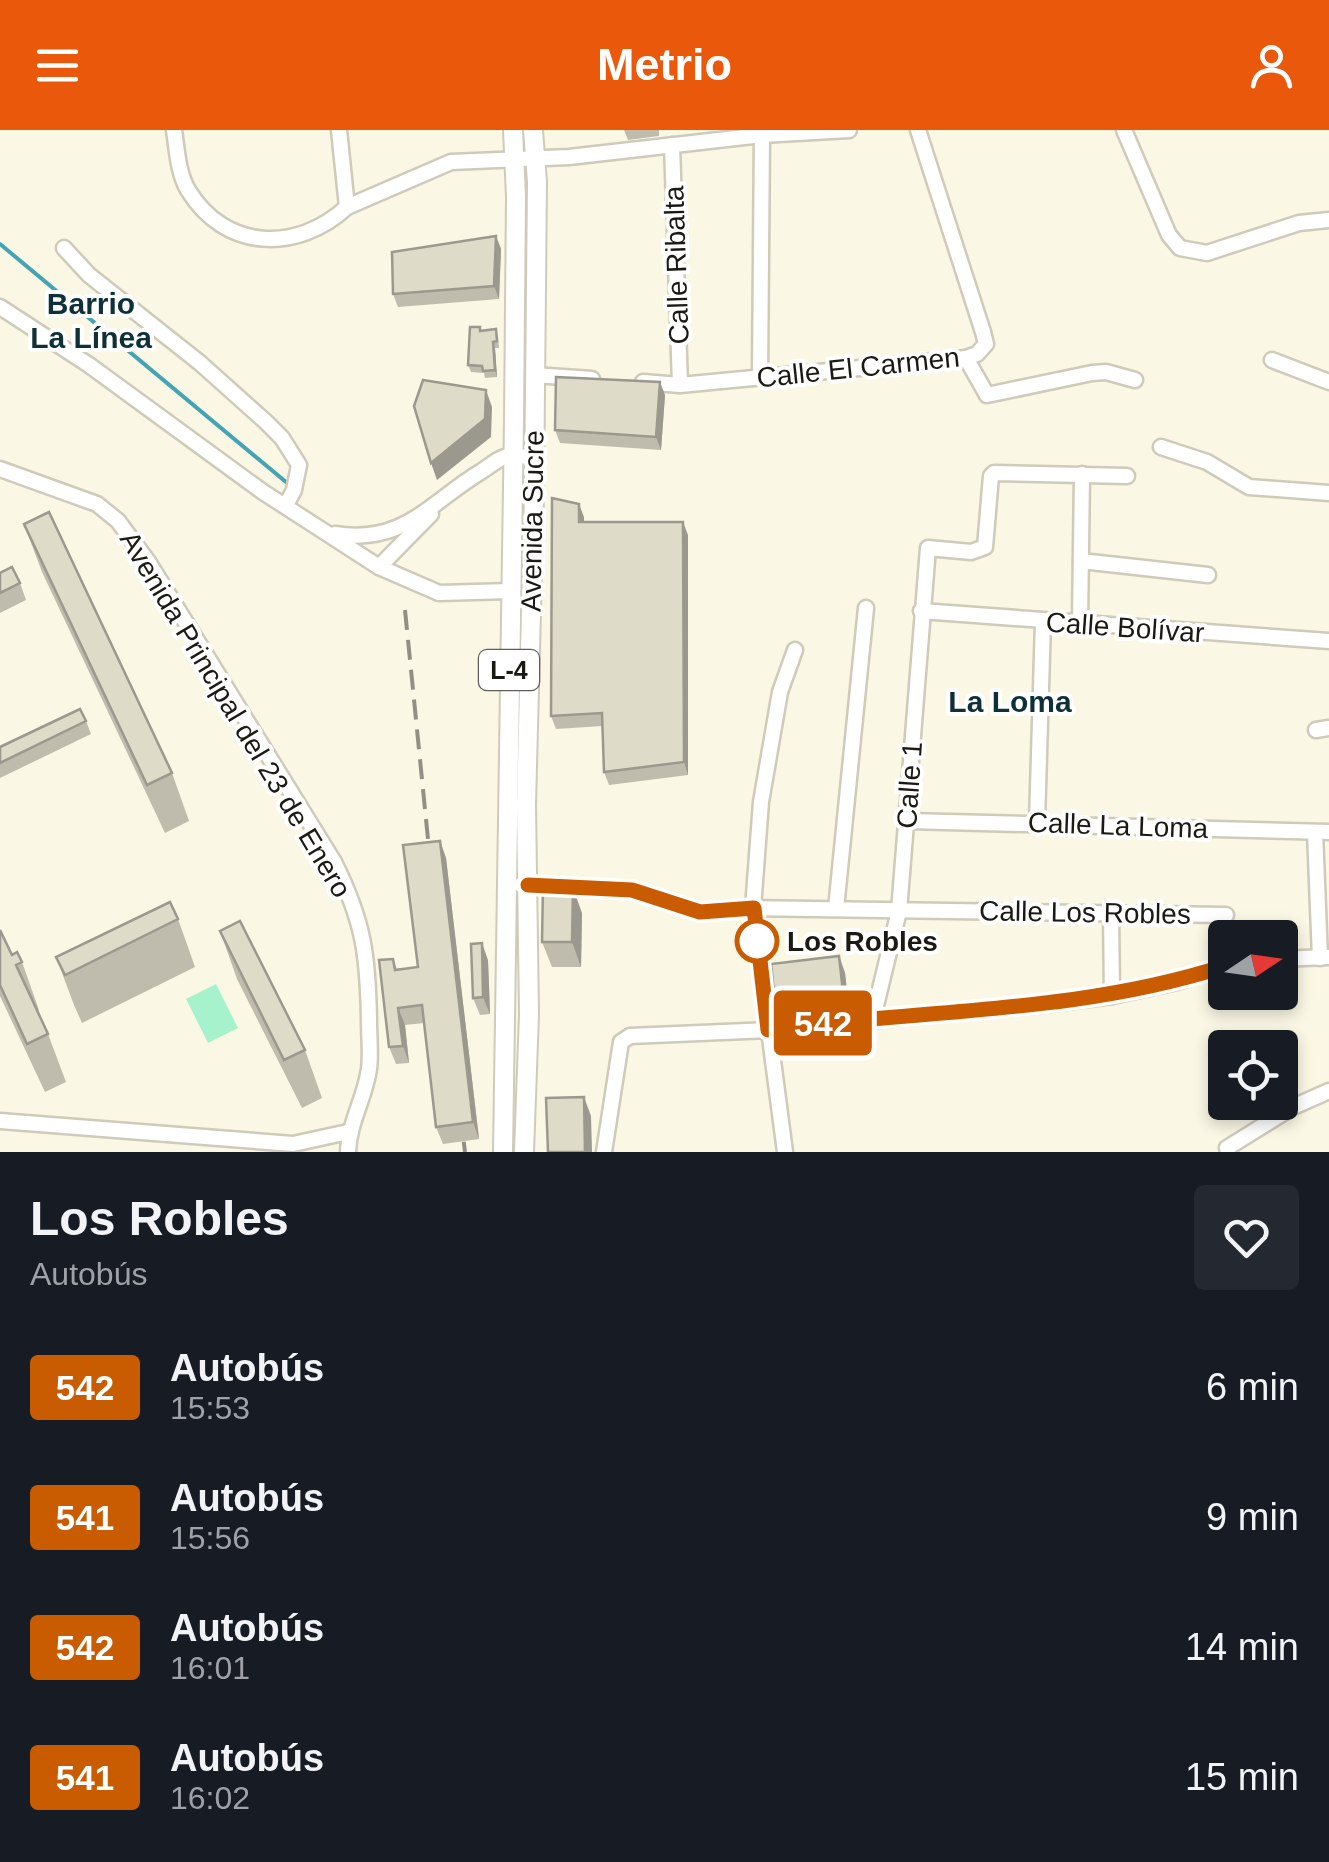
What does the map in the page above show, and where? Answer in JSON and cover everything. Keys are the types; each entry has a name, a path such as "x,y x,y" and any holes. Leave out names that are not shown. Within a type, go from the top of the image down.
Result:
{"main road":[{"name":"Avenida Sucre","path":"503,1152 516,158 513,130"},
{"name":"Avenida Sucre","path":"524,1152 529,1014 526,785 534,458 534,130"}],"street":[{"path":"174,130 187,188 204,211 242,237 264,240 292,236 336,218 348,207 438,165 474,159 569,157 762,135 849,130"},
{"path":"339,130 348,207"},
{"name":"Calle El Carmen","path":"625,381 680,385 977,354 986,344 918,130"},
{"path":"1124,130 1169,235 1184,250 1208,253 1298,223 1329,220"},
{"path":"760,376 762,135"},
{"name":"Calle Ribalta","path":"672,145 680,385"},
{"path":"64,248 89,275 200,363 282,438 300,465 286,506"},
{"path":"0,307 373,563 439,594 510,592"},
{"path":"966,358 987,395 1092,373 1106,372 1135,380"},
{"path":"1272,360 1329,382"},
{"path":"534,375 607,380"},
{"path":"1162,447 1207,462 1249,487 1329,493"},
{"path":"329,534 348,536 398,529 502,458 534,458"},
{"name":"Avenida Principal del 23 de Enero","path":"0,469 96,504 118,521 149,563 350,893 368,966 369,1069 348,1132 348,1152"},
{"name":"Calle 1","path":"873,1018 898,910 928,548 971,552 984,547 992,474 1082,474"},
{"path":"1080,622 1082,474 1127,476"},
{"path":"373,563 423,524 436,506"},
{"path":"373,563 373,540 384,533"},
{"path":"1081,561 1208,575"},
{"path":"836,909 866,608"},
{"name":"Calle Bolívar","path":"921,611 1329,641"},
{"path":"1037,822 1044,621"},
{"path":"785,1152 754,908 759,818 767,764 780,692 795,650"},
{"name":"Calle La Loma","path":"908,821 1322,832"},
{"path":"1298,959 1325,958 1322,832"},
{"name":"Calle Los Robles","path":"507,884 632,890 700,912 754,908 1226,915"},
{"path":"1111,912 1112,996"},
{"path":"604,1152 621,1042 638,1034 768,1030 1042,1005 1112,996 1208,972"},
{"path":"1228,1151 1293,1107 1329,1091"},
{"path":"0,1121 266,1146 348,1132"}],"green space":[{"path":"216,984 238,1028 208,1043 186,999"}],"building":[{"path":"496,236 494,286 393,294 392,252"},
{"path":"470,327 480,327 480,331 496,329 495,370 483,371 482,366 468,365"},
{"path":"556,377 660,382 656,437 555,430"},
{"path":"423,380 486,390 485,419 431,463 414,406"},
{"path":"552,498 579,504 579,522 683,522 684,762 604,772 602,713 551,716"},
{"path":"49,512 172,773 147,785 24,524"},
{"path":"12,567 20,583 0,593 0,573"},
{"path":"80,709 86,721 0,763 0,747"},
{"path":"440,841 473,1122 436,1127 422,1005 398,1008 403,1046 389,1047 379,960 393,959 395,970 418,967 403,845"},
{"path":"543,887 573,888 572,942 542,942"},
{"path":"170,902 178,919 65,975 56,957"},
{"path":"240,921 305,1050 284,1060 220,931"},
{"path":"0,930 12,955 17,952 22,962 16,965 48,1034 27,1044 0,985"},
{"path":"482,943 483,997 473,998 471,944"},
{"path":"839,956 843,992 775,1001 771,964"},
{"path":"584,1097 585,1152 548,1152 546,1098"}],"waterway":[{"path":"0,244 292,487"}],"railway":[{"path":"405,610 431,869"},
{"path":"460,1112 465,1152"}],"bus line":[{"name":"542","path":"528,885 632,890 700,912 754,908 768,1030 1112,996 1208,972"}],"place":[{"name":"Los Robles","path":"757,941"}],"district":[{"name":"Barrio La Línea","path":"91,321"},
{"name":"La Loma","path":"1010,702"}]}
